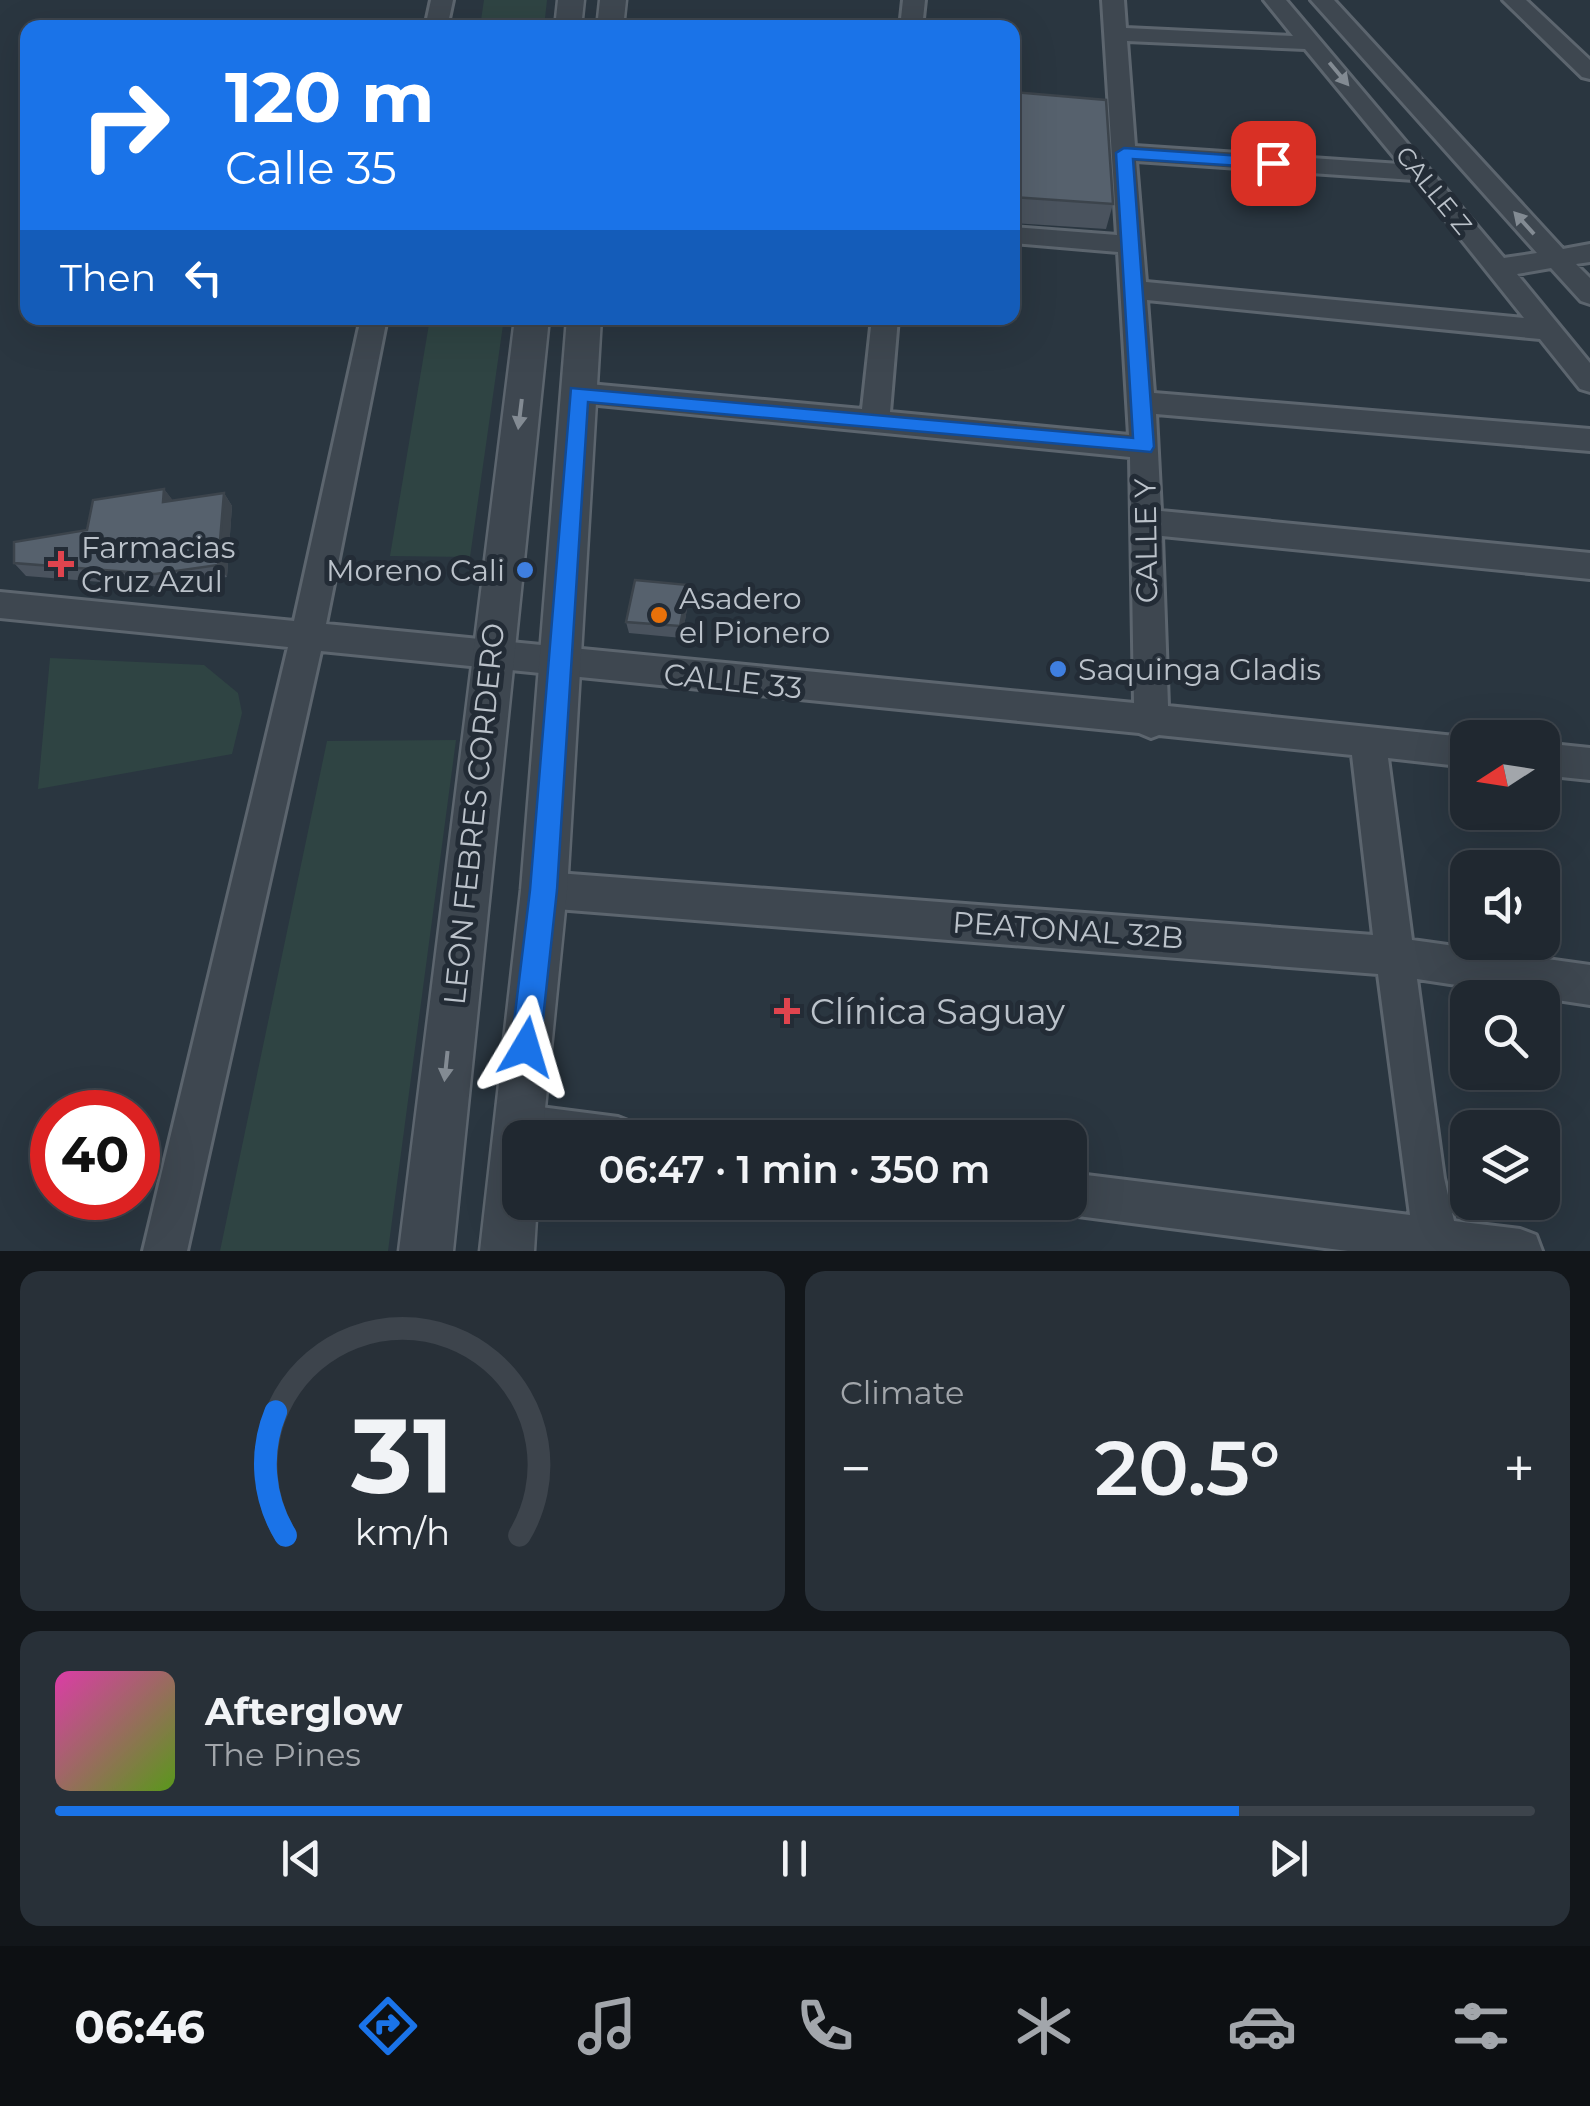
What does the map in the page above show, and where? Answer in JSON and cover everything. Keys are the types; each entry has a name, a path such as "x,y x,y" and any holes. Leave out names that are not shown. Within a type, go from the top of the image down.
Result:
{"street":[{"name":"CALLE Y","path":"1113,0 1113,116 1124,153 1144,447 1151,723"},
{"name":"CALLE Z","path":"1275,0 1422,173 1590,382"},
{"name":"CALLE Z","path":"1322,0 1590,295"},
{"path":"1514,0 1590,72"},
{"path":"1116,34 1312,43"},
{"path":"1124,153 1422,173"},
{"path":"1020,236 1130,245"},
{"path":"1498,268 1590,253"},
{"path":"1133,290 1547,330"},
{"path":"165,1251 308,638 373,325"},
{"name":"LEON FEBRES CORDERO","path":"426,1251 531,325"},
{"path":"517,1120 544,890 583,325"},
{"path":"875,420 883,325"},
{"path":"578,394 1144,447"},
{"path":"1141,402 1590,440"},
{"path":"1145,522 1590,566"},
{"name":"CALLE 33","path":"0,606 1450,750"},
{"path":"1368,741 1423,1178 1438,1246"},
{"path":"1560,761 1590,764"},
{"name":"PEATONAL 32B","path":"544,890 1394,956 1590,985"},
{"path":"1087,1196 1438,1246 1520,1251"},
{"path":"507,1251 509,1220"}],"green space":[{"path":"484,0 547,0 545,20 481,20"},
{"path":"429,325 503,325 470,557 390,556"},
{"path":"50,658 204,665 238,693 242,713 232,754 38,789"},
{"path":"456,740 388,1251 220,1251 327,741"}],"building":[{"path":"1020,93 1106,100 1113,204 1020,198"},
{"path":"164,489 163,502 224,493 218,565 155,574 14,563 14,542 87,530 93,500"},
{"name":"Asadero el Pionero","path":"635,580 688,585 680,626 626,622"}],"place":[{"name":"Farmacias Cruz Azul","path":"61,564"},
{"name":"Moreno Cali","path":"525,570"},
{"name":"Asadero el Pionero","path":"659,615"},
{"name":"Saquinga Gladis","path":"1058,669"},
{"name":"Clínica Saguay","path":"787,1011"}],"route":[{"path":"526,1047 544,890 578,394 1144,447 1124,153 1273,163"}]}
